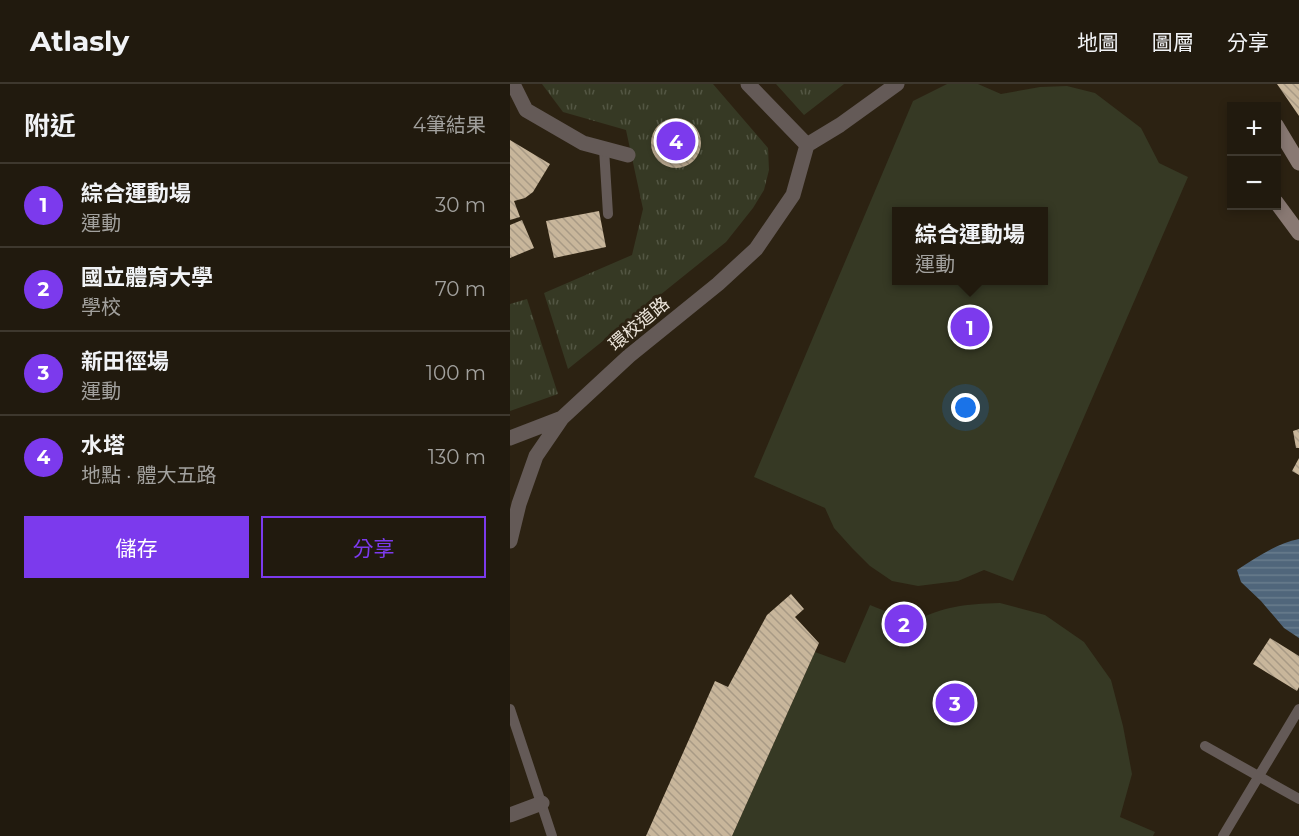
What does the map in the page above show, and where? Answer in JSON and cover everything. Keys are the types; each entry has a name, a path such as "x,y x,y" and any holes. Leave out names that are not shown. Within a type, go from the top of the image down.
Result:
{"street":[{"path":"513,84 526,110 583,143 628,155"},
{"path":"748,84 807,145 840,125 897,84"},
{"path":"1281,133 1299,163"},
{"name":"環校道路","path":"510,542 519,504 536,456 562,418 629,356 718,284 756,249 793,195 807,145"},
{"path":"1281,209 1299,233"},
{"path":"510,438 562,418"},
{"path":"510,815 542,803"}],"lane":[{"path":"604,149 608,214"},
{"path":"510,709 552,836"},
{"path":"1223,836 1299,709"},
{"path":"1205,746 1299,800"}],"green space":[{"path":"542,84 713,84 768,148 769,170 764,190 726,242 568,369 544,293 632,255 643,209 626,130 563,112"},
{"path":"776,84 844,84 804,115"},
{"path":"947,84 978,84 1001,94 1040,87 1067,86 1095,93 1141,128 1159,163 1188,177 1013,581 984,570 958,581 918,586 892,581 870,566 852,548 834,528 825,508 754,477 913,101"},
{"path":"527,299 558,394 510,411 510,304"},
{"path":"1000,603 1045,615 1084,642 1111,680 1132,774 1120,817 1155,832 1153,836 732,836 815,652 845,663 870,605 912,622 935,612 955,607"}],"water":[{"path":"1299,539 1299,638 1284,628 1241,582 1237,570 1275,547"}],"building":[{"path":"1277,84 1299,84 1299,116"},
{"path":"681,118 694,125 700,133 700,153 694,161 686,167 671,168 658,161 652,153 651,138 658,125 666,119"},
{"path":"510,140 550,164 533,192 525,198 514,201 520,217 510,220"},
{"path":"599,211 606,247 554,258 546,221"},
{"path":"522,220 534,248 510,258 510,225"},
{"path":"1299,429 1299,448 1296,448 1293,431"},
{"path":"1299,458 1299,475 1292,471"},
{"path":"791,594 804,609 795,617 819,643 732,836 646,836 715,681 728,687 767,615"},
{"path":"1270,638 1299,656 1297,691 1253,664"}],"place":[{"name":"水塔","path":"676,141"},
{"name":"綜合運動場","path":"970,327"},
{"name":"國立體育大學","path":"904,624"},
{"name":"新田徑場","path":"955,703"}]}
